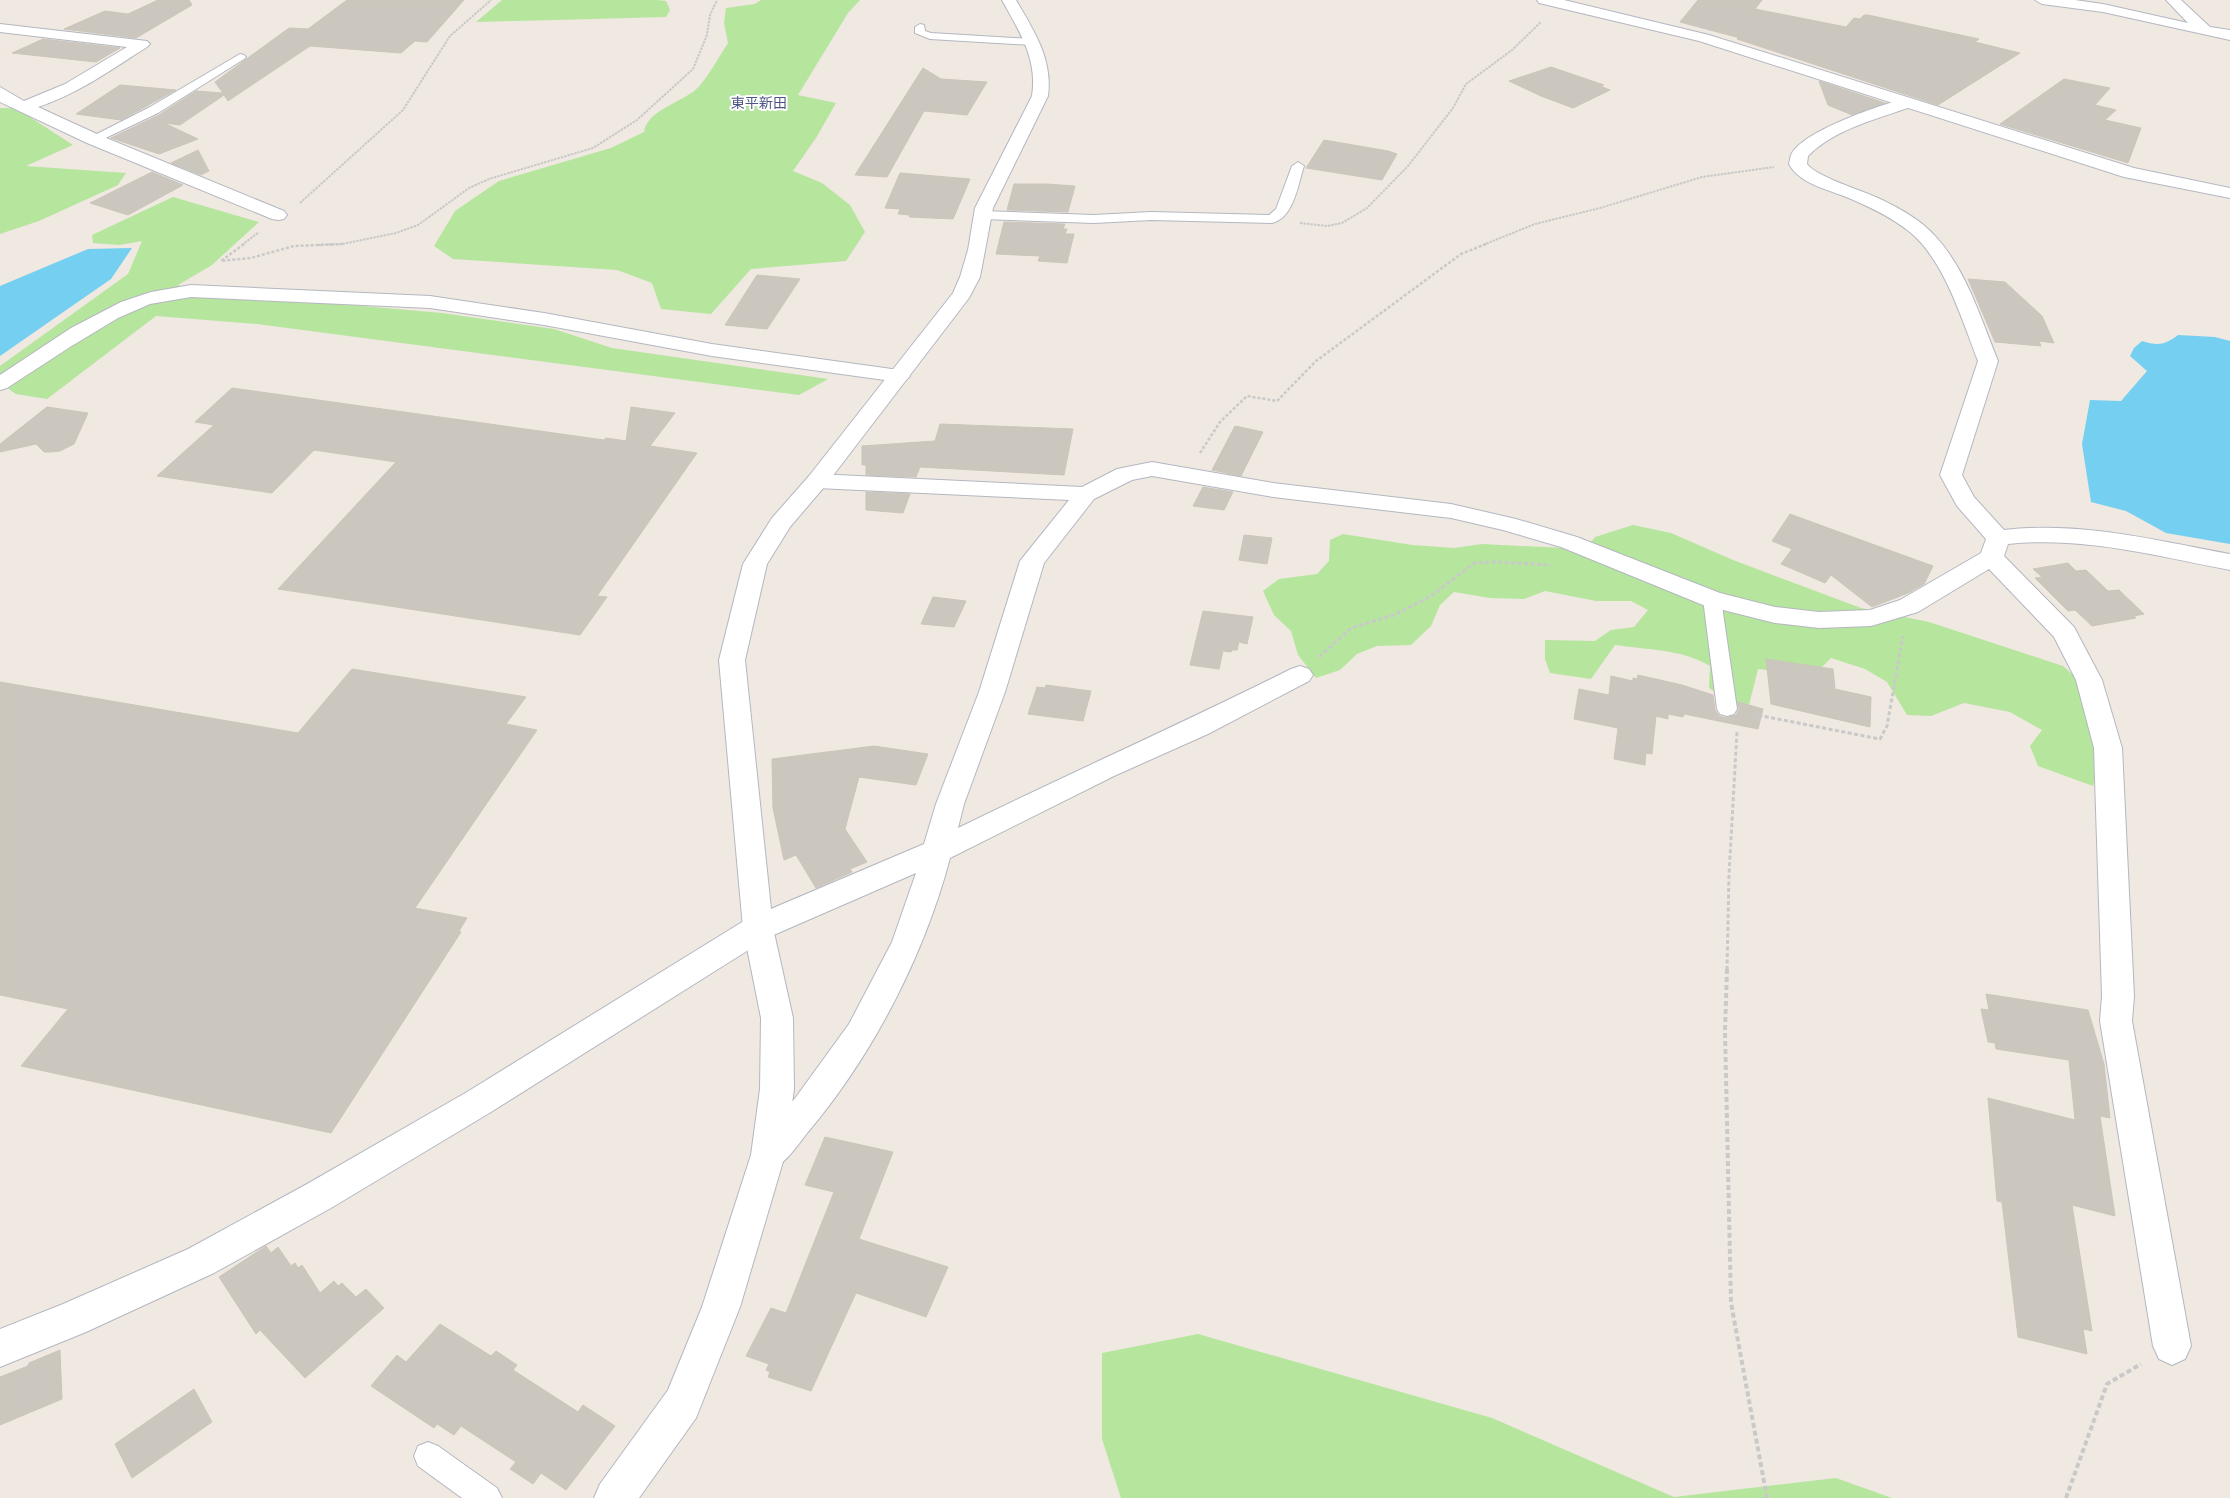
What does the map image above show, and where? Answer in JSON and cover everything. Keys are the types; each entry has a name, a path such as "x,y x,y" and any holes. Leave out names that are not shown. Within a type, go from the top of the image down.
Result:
{"street":[{"path":"614,1498 682,1404 721,1307 768,1155 777,1089 777,1018 758,928 732,660 755,564 780,523 817,481 899,376 962,294 970,277 977,250 982,214 1040,96 1044,83 1043,69 1032,42 1009,0"},
{"path":"2042,0 2103,8 2205,31 2230,34"},
{"path":"2173,0 2205,31"},
{"path":"1551,2 1613,15 1704,38 2130,173 2230,193"},
{"path":"0,28 142,44 65,91 48,99 24,106"},
{"path":"0,92 1,96 93,139 278,215"},
{"path":"1907,103 1812,141 1804,147 1798,158 1798,164 1803,171 1812,177 1877,205 1903,219 1928,239 1938,252 1973,324 1988,361 1952,475 1957,492 1976,516 1995,548 2065,632 2089,680 2108,748 2118,996 2116,1020 2172,1346"},
{"path":"0,384 102,319 130,305 165,295 191,291 430,302 544,319 720,352 899,376"},
{"path":"768,1155 808,1108 860,1034 907,943 926,892 950,804 992,692 1032,561 1086,494 1125,474 1138,470 1152,469 1273,490 1451,512 1508,524 1569,542 1712,599 1775,616 1819,620 1871,618 1909,606 1995,548 2033,534 2102,538 2230,562"},
{"path":"817,481 1086,494"},
{"path":"0,1348 73,1319 201,1261 319,1196 480,1102 758,928 938,851 1104,769 1198,727 1300,674"}],"lane":[{"path":"920,27 920,33 930,36 1032,42"},
{"path":"93,139 154,110 240,57"},
{"path":"982,214 1094,219 1151,216 1272,219 1282,211 1298,166"},
{"path":"1712,599 1727,709"},
{"path":"428,1456 487,1498"}],"path":[{"path":"491,0 450,36 403,110 293,209 278,215 221,261 251,258 294,246 342,244 396,233 418,225 469,188 489,179 593,148 637,120 694,68 707,35 710,15 717,0"},
{"path":"1272,219 1327,226 1342,223 1367,208 1408,166 1453,108 1466,84 1512,50 1551,2"},
{"path":"1189,474 1210,435 1234,405 1247,396 1277,401 1282,398 1316,361 1461,254 1535,224 1600,208 1702,177 1798,164"},
{"path":"1300,674 1351,628 1394,615 1431,596 1474,563 1497,562 1557,565"},
{"path":"1727,709 1880,738 1887,726 1909,606"},
{"path":"1727,709 1737,729 1736,775 1729,875 1725,1031 1731,1303 1767,1498"},
{"path":"2066,1498 2107,1384 2172,1346"}],"green space":[{"path":"502,0 656,0 666,1 670,10 666,17 476,22"},
{"path":"761,0 860,0 848,13 798,95 836,103 816,138 793,171 822,183 850,205 865,232 846,261 751,269 711,314 661,309 652,283 617,270 453,259 434,246 455,211 499,181 611,148 644,132 651,118 664,108 694,91 703,82 728,43 724,23 726,8 755,4"},
{"path":"0,108 16,108 73,145 26,166 126,173 118,185 39,221 0,234"},
{"path":"173,197 259,222 212,265 178,285 219,299 317,302 442,313 554,329 612,348 828,379 799,395 257,324 156,316 47,399 16,394 0,383 0,366 128,274 142,241 120,245 93,243 92,235"},
{"path":"1633,525 1671,533 1733,560 1861,608 1929,622 2063,666 2081,682 2093,721 2097,771 2093,786 2038,766 2030,746 2042,730 2010,712 1964,703 1931,716 1907,715 1887,682 1865,669 1831,658 1819,670 1785,672 1758,669 1749,705 1736,706 1709,688 1710,666 1699,660 1676,653 1615,645 1591,679 1550,673 1545,659 1545,640 1595,641 1611,630 1634,627 1648,610 1631,601 1596,601 1545,591 1524,599 1490,598 1454,592 1440,605 1431,626 1411,645 1377,646 1357,654 1340,670 1316,678 1298,655 1291,631 1274,615 1263,591 1279,579 1317,574 1329,561 1330,540 1343,534 1412,545 1454,548 1482,544 1585,549 1595,537"},
{"path":"1198,1334 1492,1418 1674,1497 1836,1478 1892,1498 1121,1498 1102,1439 1102,1353"}],"water":[{"path":"132,248 111,279 0,356 0,286 88,249"},
{"path":"2178,335 2215,337 2230,341 2230,544 2166,533 2126,511 2091,502 2082,444 2090,400 2121,401 2147,371 2130,356 2134,348 2142,341 2161,344"}],"building":[{"path":"158,0 189,0 192,5 136,38 64,29 105,11 128,14"},
{"path":"347,0 464,0 427,42 415,41 401,53 310,46 228,101 224,95 180,125 164,123 198,139 159,154 111,138 159,115 196,91 223,93 215,82 289,28 308,29"},
{"path":"1698,0 1762,0 1755,9 1846,27 1854,18 1860,19 1864,15 1868,15 1979,39 1975,42 2020,53 1938,105 1737,39 1740,38 1680,22"},
{"path":"43,39 120,48 96,62 12,53"},
{"path":"1551,67 1604,85 1600,86 1610,90 1573,108 1509,81"},
{"path":"923,68 941,79 987,82 967,115 924,111 887,177 855,175"},
{"path":"2064,79 2110,88 2095,105 2116,110 2105,120 2141,128 2128,163 2000,124"},
{"path":"1819,81 1885,103 1852,115 1828,105"},
{"path":"120,85 176,90 121,120 76,114"},
{"path":"1324,140 1397,154 1382,180 1306,168"},
{"path":"198,150 209,171 201,175 171,163"},
{"path":"152,172 183,185 128,215 90,203"},
{"path":"900,173 970,179 953,219 909,217 910,215 898,214 900,209 885,208"},
{"path":"1014,184 1075,186 1068,212 1007,210"},
{"path":"1004,222 1065,224 1063,229 1067,229 1065,234 1074,234 1067,263 1038,261 1040,256 996,254"},
{"path":"757,275 800,279 767,329 725,325"},
{"path":"1968,279 2005,282 2042,316 2054,343 2039,341 2041,346 1995,342"},
{"path":"232,388 604,440 606,438 626,441 631,407 675,413 650,446 697,453 597,596 607,597 580,635 278,589 396,462 314,450 272,493 157,476 214,425 195,422"},
{"path":"47,407 88,413 74,444 60,451 51,452 44,452 36,444 0,452 0,444"},
{"path":"940,424 1073,429 1064,475 920,467 916,477 866,475 866,465 862,465 862,446 935,441"},
{"path":"1235,426 1263,432 1241,476 1212,470"},
{"path":"1203,487 1233,492 1224,510 1193,506"},
{"path":"866,492 910,494 903,513 866,510"},
{"path":"1790,514 1933,566 1924,584 1908,593 1872,607 1831,575 1825,583 1781,564 1792,549 1772,541"},
{"path":"1244,535 1272,538 1267,564 1239,560"},
{"path":"2068,563 2076,571 2086,570 2108,591 2119,590 2144,614 2134,616 2136,618 2092,626 2075,610 2068,611 2035,578 2042,577 2033,569"},
{"path":"933,597 966,601 954,627 921,624"},
{"path":"1203,611 1253,617 1247,644 1239,642 1237,650 1232,650 1231,652 1223,651 1219,669 1190,665"},
{"path":"1766,659 1833,669 1835,689 1871,697 1870,727 1771,704"},
{"path":"352,669 526,697 506,724 537,730 415,908 467,918 459,931 461,932 331,1133 21,1066 68,1009 0,995 0,682 298,733"},
{"path":"1638,675 1682,685 1713,695 1715,710 1719,716 1726,718 1736,715 1739,709 1738,702 1763,709 1758,729 1684,714 1683,717 1668,714 1668,719 1656,716 1652,754 1646,753 1645,765 1614,759 1618,728 1574,719 1579,689 1609,695 1611,676 1633,681 1633,678 1637,679"},
{"path":"1046,685 1091,691 1083,721 1028,714 1037,687 1045,688"},
{"path":"874,746 928,754 916,785 859,777 845,829 867,862 850,869 852,872 816,888 796,855 784,860 773,808 772,759"},
{"path":"1986,994 2088,1010 2104,1064 2110,1118 2100,1116 2115,1216 2072,1205 2092,1331 2083,1329 2087,1354 2018,1337 2002,1202 1997,1201 1988,1098 2075,1120 2069,1060 1996,1049 1995,1043 1988,1042 1981,1009 1989,1010"},
{"path":"825,1137 893,1152 859,1239 948,1267 926,1317 856,1293 811,1391 768,1377 770,1372 766,1370 769,1364 746,1356 771,1308 786,1313 834,1192 805,1185"},
{"path":"266,1246 271,1253 278,1247 291,1266 295,1263 298,1268 302,1265 320,1293 334,1281 338,1286 342,1283 356,1297 366,1289 384,1308 305,1378 260,1330 256,1334 219,1277"},
{"path":"440,1324 491,1356 496,1351 517,1365 513,1370 578,1412 583,1405 615,1426 566,1490 541,1473 533,1484 510,1469 516,1462 461,1426 454,1435 437,1424 434,1428 371,1386 397,1355 406,1362"},
{"path":"60,1350 62,1399 0,1425 0,1377"},
{"path":"194,1389 212,1422 132,1478 115,1444"}],"district":[{"name":"東平新田","path":"759,103"}]}
